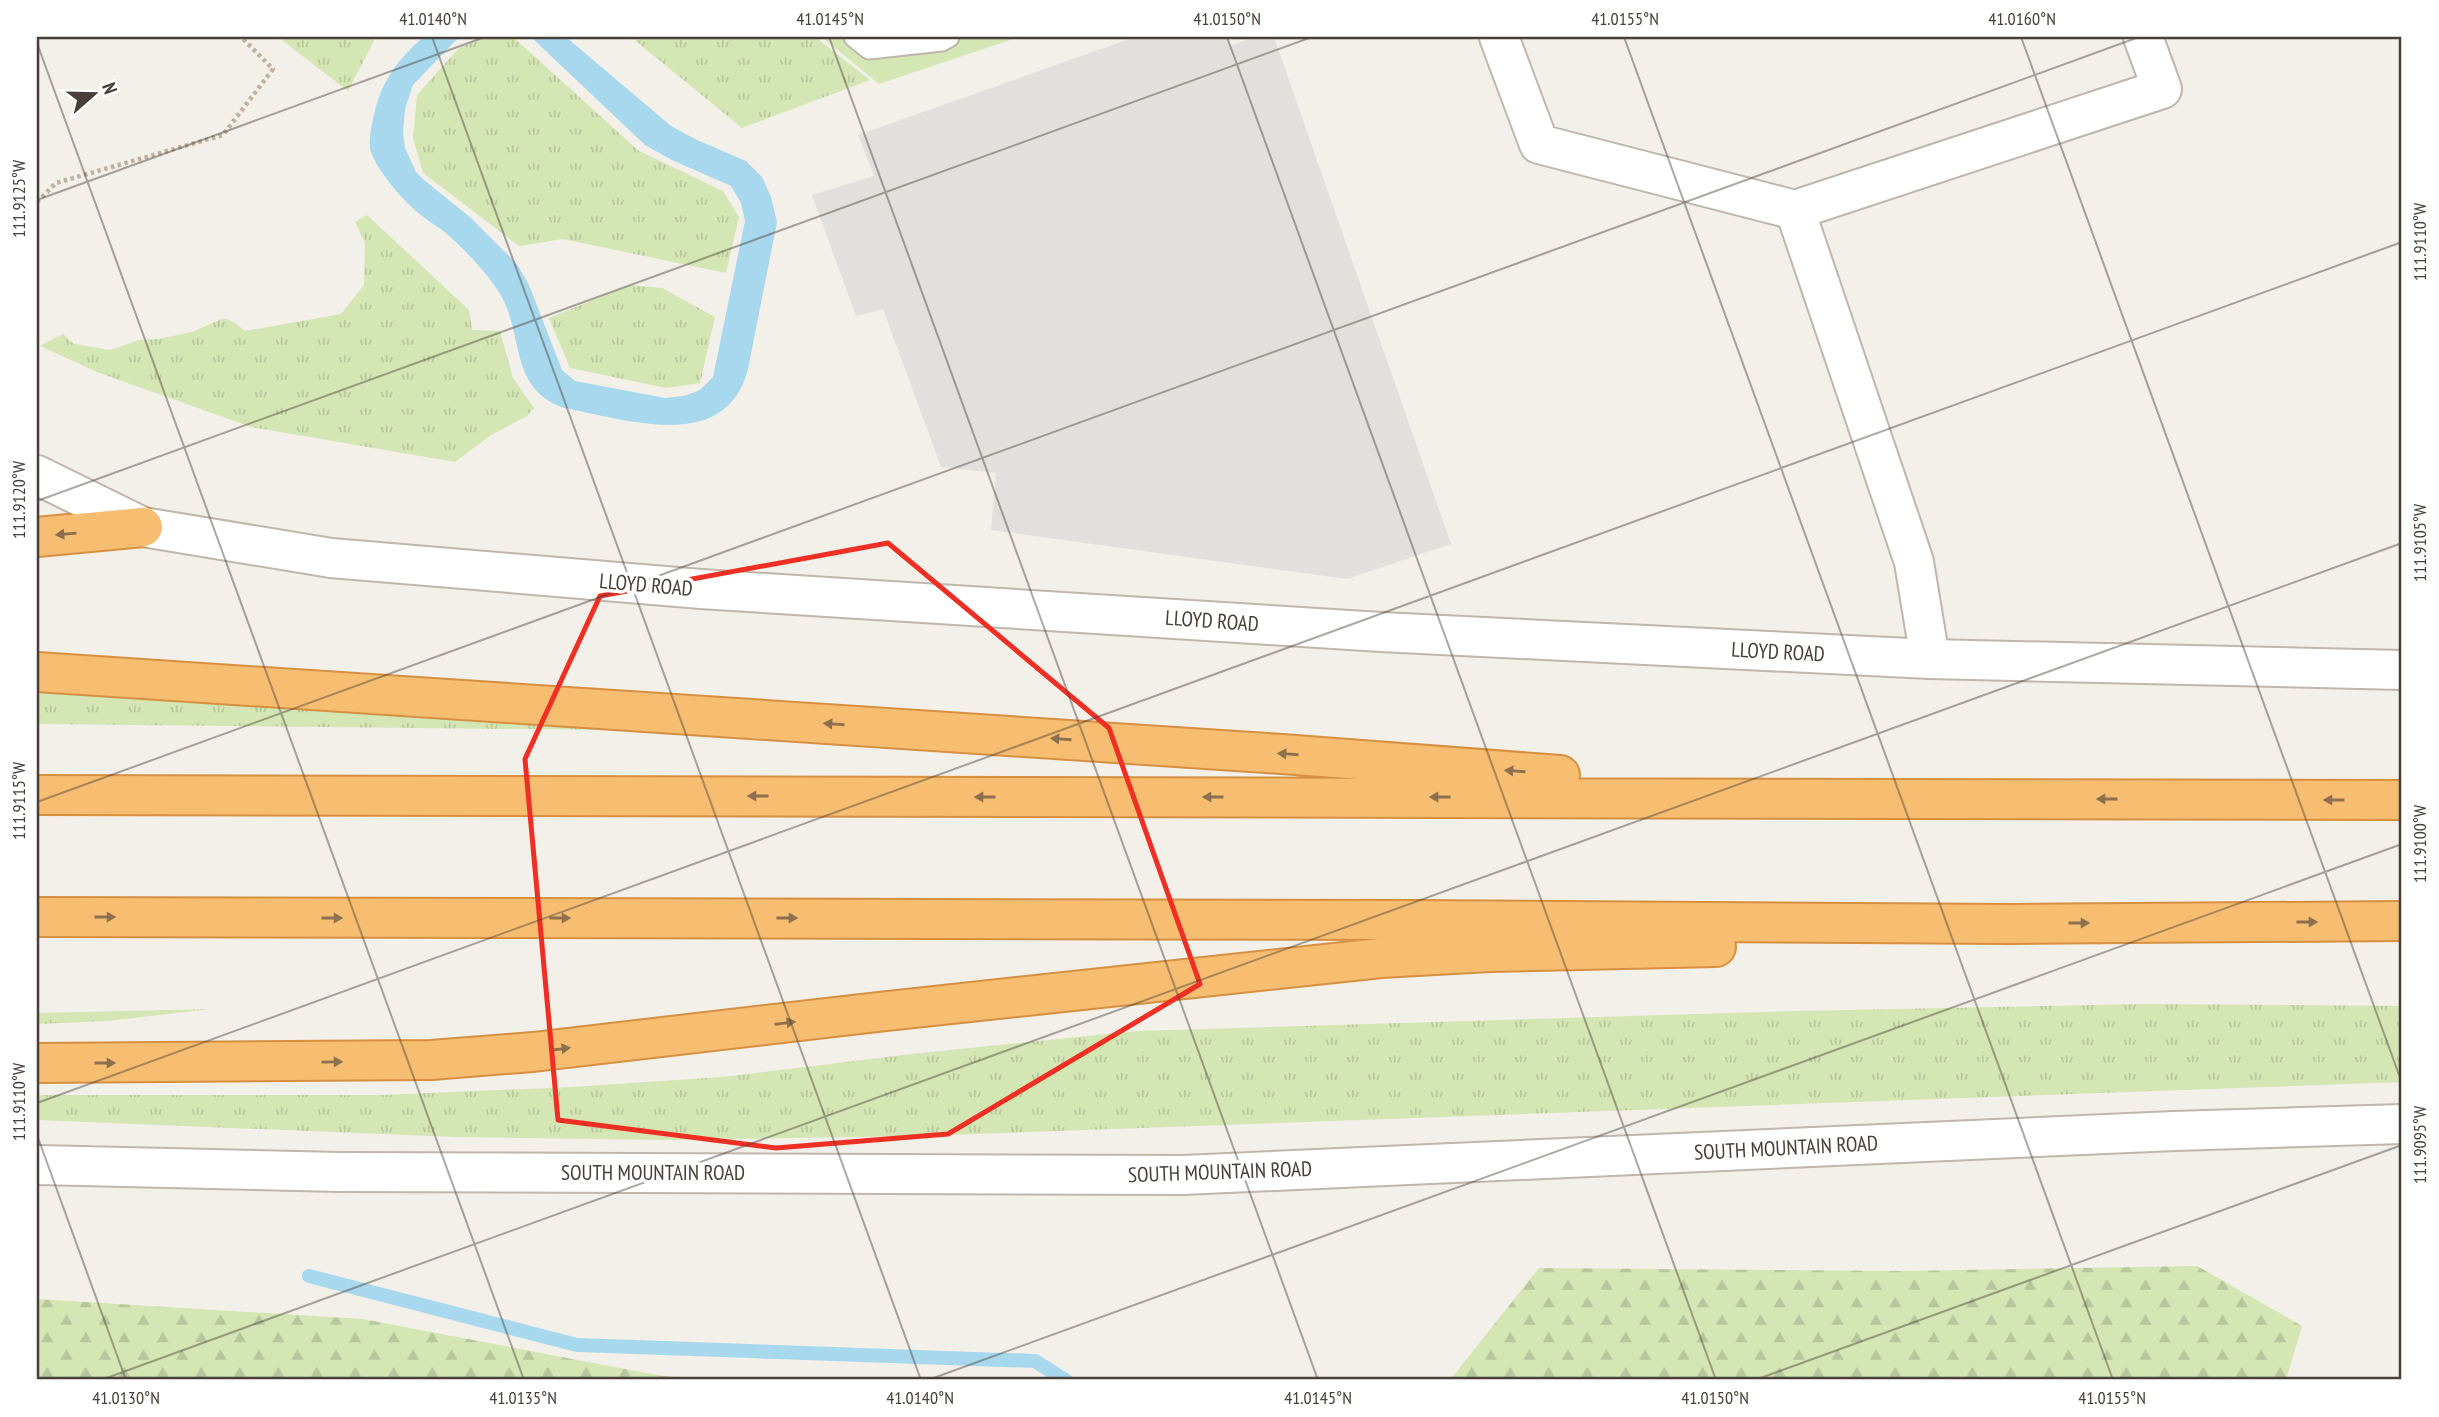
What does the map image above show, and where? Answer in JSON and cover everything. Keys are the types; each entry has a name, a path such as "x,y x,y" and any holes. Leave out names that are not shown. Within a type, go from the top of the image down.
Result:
{"highway":[{"path":"37,537 143,527"},
{"path":"37,672 1282,754 1876,798"},
{"path":"37,795 2402,800"},
{"path":"37,917 2402,922"},
{"path":"37,1063 444,1059 533,1052 1381,958 1720,947 2011,923"}],"street":[{"path":"1499,37 1539,144 1795,211 2162,89 2143,37"},
{"path":"1795,211 1914,562 1930,659"},
{"name":"LLOYD ROAD","path":"37,475 143,527 331,558 701,589 1381,632 1930,659 2402,670"},
{"name":"SOUTH MOUNTAIN ROAD","path":"37,1165 339,1172 1183,1175 2174,1131 2402,1124"}],"lane":[{"path":"854,37 869,49 942,41 949,37"}],"path":[{"path":"37,202 56,183 223,135 273,69 240,37"}],"highlighted area":[{"path":"888,543 1109,728 1200,984 948,1134 776,1148 558,1120 525,759 600,596"}],"green space":[{"path":"278,37 376,37 348,91"},
{"path":"487,37 513,37 639,151 723,191 739,217 726,273 563,239 519,246 423,173 413,138 417,95 459,48"},
{"path":"631,37 815,37 870,80 742,128"},
{"path":"822,37 1019,37 879,84"},
{"path":"367,215 469,310 472,330 500,331 513,378 534,408 527,416 491,435 455,462 251,427 97,372 40,346 63,334 74,344 110,350 139,340 192,332 224,318 245,331 341,314 364,285 365,243 355,222"},
{"path":"630,285 662,288 715,317 700,383 666,388 570,368 549,318"},
{"path":"37,692 209,696 619,717 618,730 37,724"},
{"path":"2145,1004 2402,1006 2402,1082 919,1136 665,1140 455,1137 37,1120 37,1095 382,1095 571,1087 722,1077 1137,1031 1796,1011"},
{"path":"210,1009 108,1021 37,1024 37,1013"},
{"path":"2197,1266 2302,1326 2286,1380 1450,1380 1539,1268 1900,1271"},
{"path":"37,1299 363,1319 662,1376 732,1380 37,1380"}],"shaded area":[{"path":"1135,37 1227,37 1231,46 1254,37 1274,37 1451,544 1347,579 991,530 996,473 941,467 883,309 856,316 812,195 874,176 858,135"}],"water":[{"path":"423,37 461,37 413,85 405,109 405,148 416,172 471,218 517,264 529,285 562,370 575,381 665,398 684,396 700,390 713,377 745,221 741,203 731,186 645,145 531,37 566,37 671,126 746,161 762,177 771,197 777,222 748,369 736,396 719,413 696,422 671,425 616,419 564,408 546,399 533,386 525,372 506,305 497,289 461,247 399,194 377,165 370,148 370,134 382,89 400,61"}],"waterway":[{"path":"309,1276 577,1345 1035,1361 1065,1380"}]}
